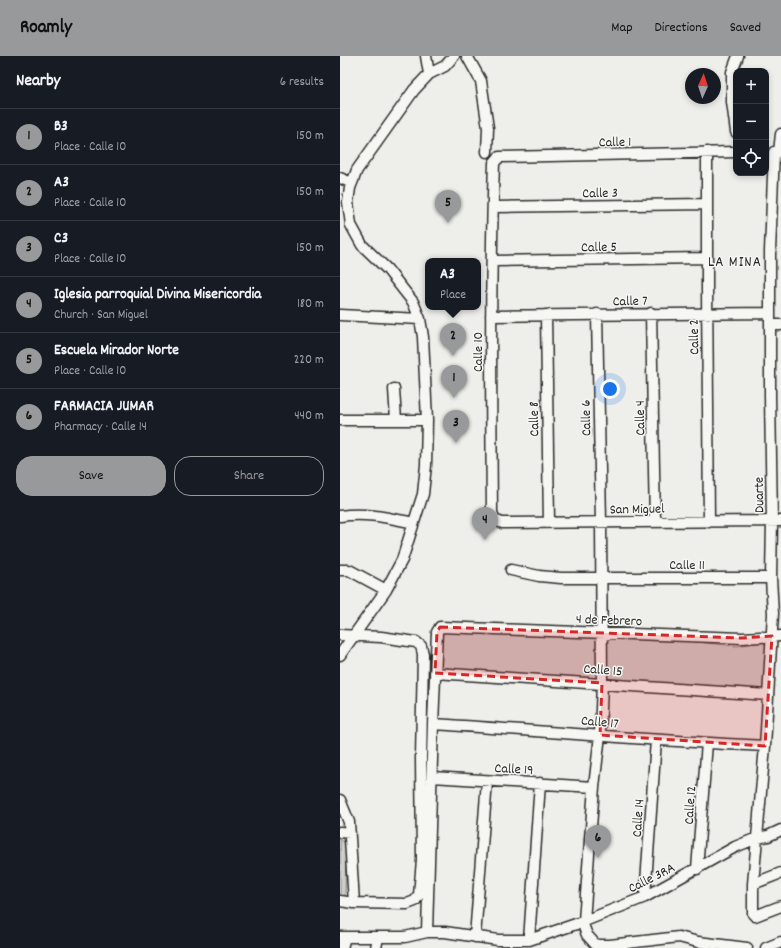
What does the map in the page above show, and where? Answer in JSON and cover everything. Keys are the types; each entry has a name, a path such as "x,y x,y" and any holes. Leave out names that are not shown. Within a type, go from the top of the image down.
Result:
{"street":[{"path":"426,56 429,74"},
{"path":"340,655 355,636 386,590 402,560 423,494 426,465 427,420 423,337 420,319 413,302 387,269 362,244 351,225 348,202 350,188 357,170 414,90 429,74 445,66 454,56"},
{"path":"466,56 481,81 488,128 487,152"},
{"path":"733,110 732,72 738,56"},
{"name":"Duarte","path":"781,134 775,152 770,251 770,325 776,454 777,521 771,578 776,636 768,695 753,884 753,914 755,916 781,906"},
{"name":"Calle 2","path":"707,152 709,522"},
{"name":"Calle 1","path":"496,160 499,157 733,152"},
{"name":"Calle 10","path":"495,520 492,513 491,316 494,163 496,160"},
{"path":"340,178 352,183"},
{"name":"Calle 3","path":"493,207 707,204"},
{"path":"770,251 781,251"},
{"name":"Calle 5","path":"492,262 707,258"},
{"name":"Calle 7","path":"491,316 770,313"},
{"name":"Calle 6","path":"583,921 594,787 600,735 602,683 602,522 597,314"},
{"name":"Calle 4","path":"651,314 655,522"},
{"path":"340,315 420,319"},
{"name":"Calle 8","path":"546,316 549,522"},
{"path":"770,325 781,325"},
{"path":"394,389 396,420"},
{"path":"340,420 427,420"},
{"path":"340,516 350,514 369,514 414,523"},
{"name":"San Miguel","path":"495,520 502,523 777,521"},
{"path":"340,570 349,570 386,590"},
{"name":"Calle 11","path":"511,570 539,576 561,578 771,578"},
{"name":"4 de Febrero","path":"435,673 437,632 440,627 742,638 776,636"},
{"path":"340,635 382,637 416,642 421,646 424,654 421,758 422,860 419,895 414,901 407,904 354,903 340,901"},
{"path":"427,932 435,673"},
{"name":"Calle 15","path":"435,673 768,695"},
{"name":"Calle 17","path":"433,724 707,744 765,746"},
{"name":"Calle 14","path":"645,897 656,740"},
{"name":"Calle 12","path":"697,869 707,744"},
{"name":"Calle 19","path":"432,777 594,787"},
{"path":"475,937 487,781"},
{"path":"521,948 529,940 540,784"},
{"path":"340,800 349,822 345,833 354,903"},
{"name":"Calle 3RA","path":"529,940 645,897 735,847 781,830"},
{"path":"753,884 781,873"},
{"path":"583,921 587,935 596,945 610,945 679,937 698,942 747,948"},
{"path":"342,948 342,937 405,937 427,932 445,932 504,940 529,940"},
{"path":"376,948 378,937"},
{"path":"766,948 781,942"}],"highlighted area":[{"path":"440,627 742,638 772,636 765,746 600,735 602,683 435,673 437,632"}],"shaded area":[{"path":"445,627 603,635 602,683 438,674 437,640"},
{"path":"606,633 737,646 767,641 763,689 751,693 606,684"},
{"path":"340,839 346,844 345,900 340,899"}],"place":[{"name":"Escuela Mirador Norte","path":"448,223"},
{"name":"A3","path":"453,356"},
{"name":"B3","path":"454,398"},
{"name":"C3","path":"456,443"},
{"name":"Iglesia parroquial Divina Misericordia","path":"485,540"},
{"name":"FARMACIA JUMAR","path":"598,858"}],"district":[{"name":"LA MINA","path":"735,261"}]}
